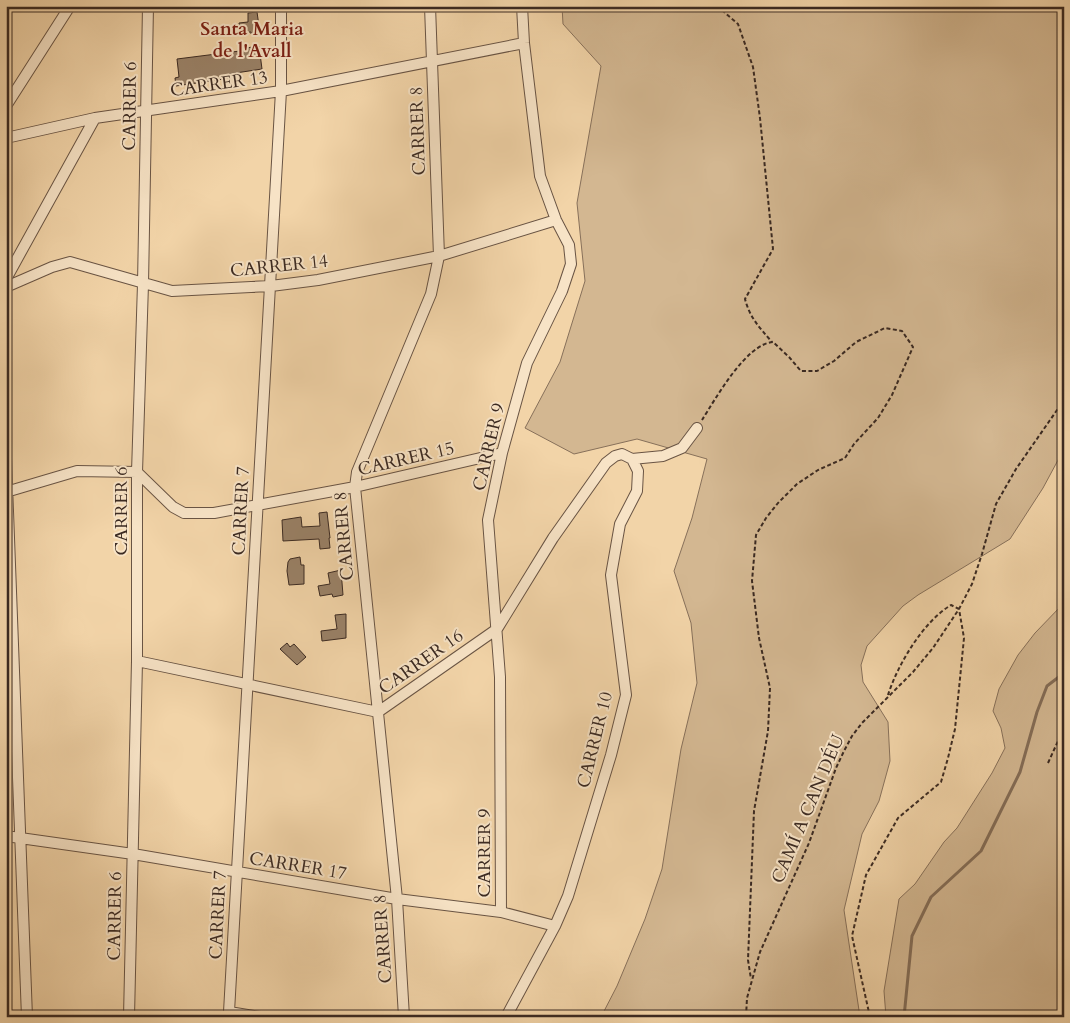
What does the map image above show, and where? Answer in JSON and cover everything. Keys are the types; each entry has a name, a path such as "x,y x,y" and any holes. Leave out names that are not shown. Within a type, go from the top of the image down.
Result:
{"street":[{"path":"6,106 70,6"},
{"name":"CARRER 6","path":"129,1017 137,661 137,472 144,284 148,6"},
{"name":"CARRER 7","path":"230,1014 236,872 281,91 281,6"},
{"name":"CARRER 8","path":"404,1017 397,899 355,487 357,472 431,294 439,256 430,6"},
{"name":"CARRER 9","path":"501,912 500,677 488,520 502,453 526,363 562,291 572,264 569,246 556,220 540,176 524,43 522,6"},
{"name":"CARRER 13","path":"6,138 96,118 281,91 524,43"},
{"path":"6,279 96,118"},
{"name":"CARRER 14","path":"6,287 52,267 70,262 172,291 271,286 318,280 439,256 556,220"},
{"path":"632,459 663,456 682,448 697,428"},
{"name":"CARRER 15","path":"137,472 173,507 184,513 214,513 355,487 502,453"},
{"name":"CARRER 16","path":"137,661 378,712 497,629 553,538 606,463 615,456 622,454 632,459"},
{"path":"6,458 27,1017"},
{"name":"CARRER 10","path":"506,1017 555,926 568,896 611,755 626,695 611,575 620,524 637,490 638,471 632,459"},
{"path":"7,492 78,471 137,472"},
{"name":"CARRER 17","path":"6,836 133,854 397,899 501,912 555,926"},
{"path":"230,1014 260,1017"}],"path":[{"path":"717,6 738,24 753,68 760,118 773,249 745,299 748,312 756,324 801,371 818,371 834,361 856,342 885,328 902,331 913,347 892,395 878,418 854,444 845,458 818,470 797,484 778,503 756,535 752,581 759,638 770,688 768,731 754,811 748,960 751,979"},
{"path":"697,428 724,386 752,350 773,342"},
{"name":"CAMÍ A CAN DÉU","path":"746,1017 751,979 760,952 809,843 844,751 862,723 913,672 933,648 959,609 972,584 996,504 1016,469 1064,400"},
{"path":"870,1017 852,936 866,875 898,818 941,782 948,758 957,711 964,638 959,609 951,605 930,623 901,663 887,697"},
{"path":"1048,763 1064,728"}],"shaded area":[{"path":"562,6 1064,6 1064,449 1043,488 1010,539 903,606 867,646 861,665 863,682 888,722 890,761 879,801 862,834 844,910 860,1017 601,1017 617,986 645,919 662,869 681,749 697,683 691,623 674,571 692,518 707,459 637,439 574,454 525,428 560,362 585,281 577,203 601,66 563,24"},
{"path":"1064,600 1064,1017 886,1017 884,991 899,899 915,884 944,842 957,828 992,773 1005,748 1001,728 993,711 999,689 1018,655 1035,633 1062,605"}],"building":[{"path":"257,12 260,33 240,33 239,23 248,22 248,13"},
{"path":"259,46 262,69 229,74 230,78 176,86 175,78 179,77 177,59 240,51 240,49"},
{"path":"327,512 330,548 320,549 319,539 283,541 282,520 301,517 302,527 320,526 319,513"},
{"path":"300,557 301,565 304,565 304,584 289,585 288,562 290,559"},
{"path":"341,570 343,595 333,597 332,594 320,596 318,586 330,584 328,573"},
{"path":"346,614 346,638 322,641 321,631 337,629 335,615"},
{"path":"287,643 290,647 294,644 306,657 297,665 280,649"}],"waterway":[{"path":"904,1017 912,936 931,897 981,851 1020,772 1037,712 1047,686 1064,673"}],"district":[{"name":"Santa Maria de l'Avall","path":"252,40"}]}
